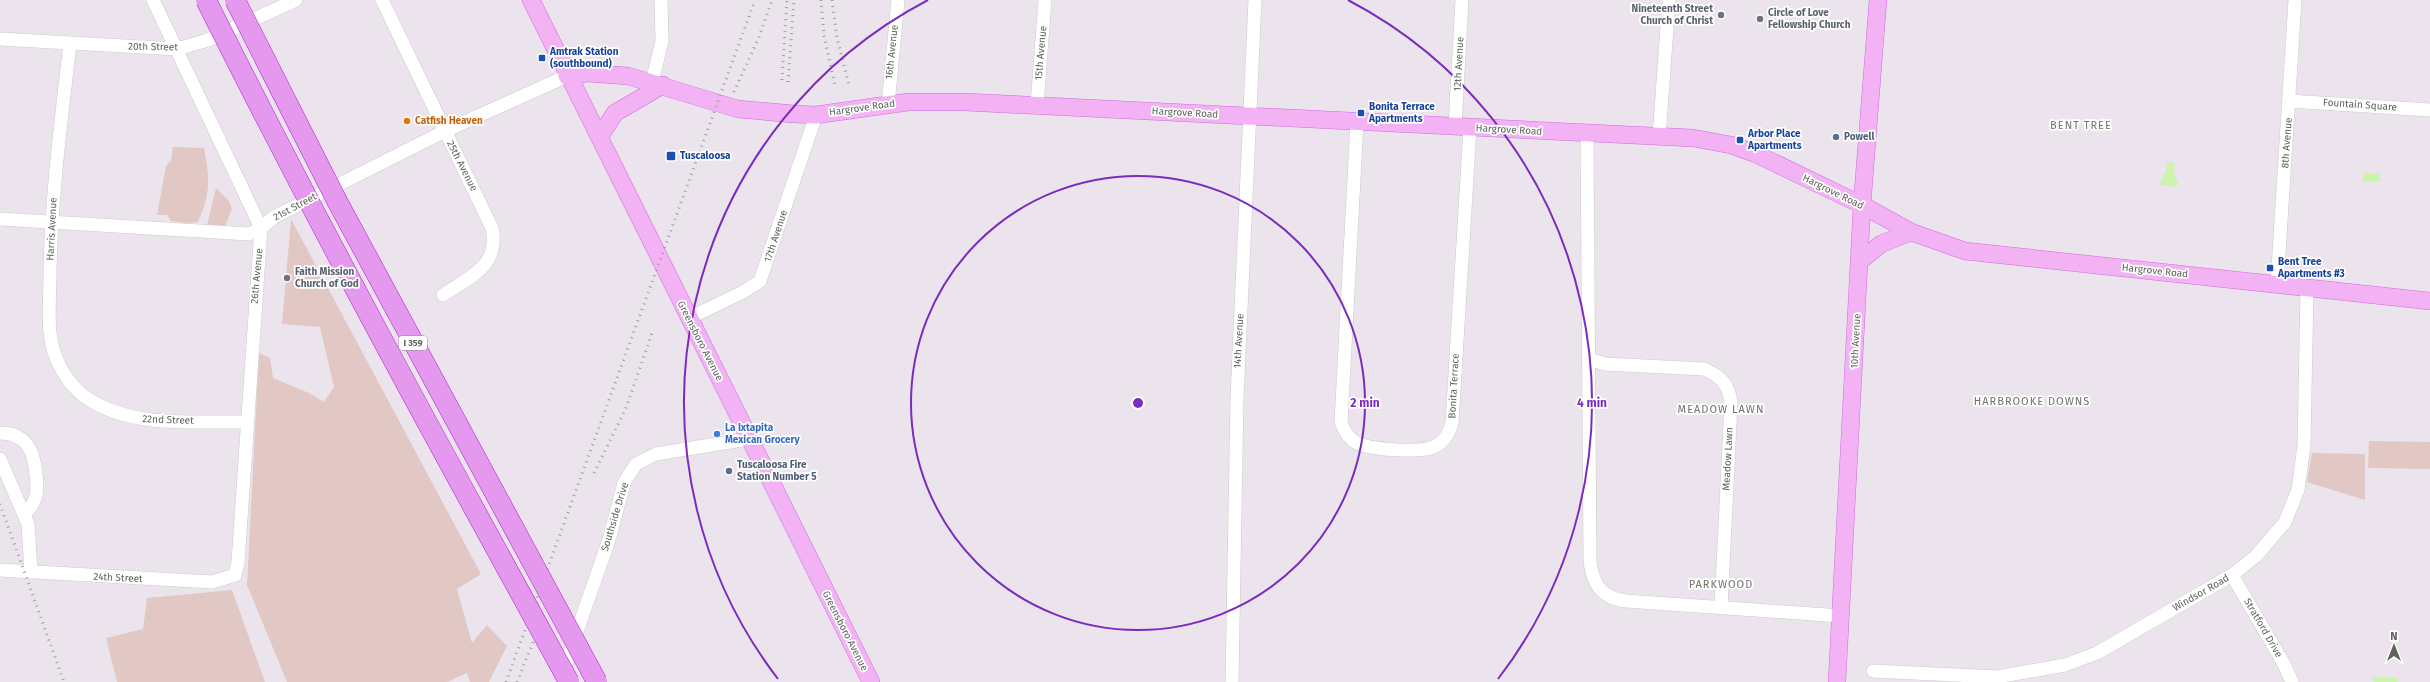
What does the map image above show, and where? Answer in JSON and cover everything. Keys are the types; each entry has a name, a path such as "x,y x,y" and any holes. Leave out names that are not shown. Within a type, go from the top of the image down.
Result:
{"highway":[{"name":"I 359","path":"206,0 266,121 398,372 569,682"},
{"name":"I 359","path":"235,0 337,201 597,682"}],"main road":[{"name":"Greensboro Avenue","path":"531,0 567,76 600,136 659,261 871,682"},
{"name":"10th Avenue","path":"1837,682 1862,205 1878,0"},
{"name":"Hargrove Road","path":"567,76 582,73 604,73 657,83 738,109 816,115 915,102 1037,106 1462,128 1693,138 1738,147 1862,205 1911,232 1965,251 2307,289 2430,301"},
{"path":"600,136 615,113 657,83"},
{"path":"1860,261 1881,244 1911,232"}],"street":[{"name":"26th Avenue","path":"154,0 261,228 246,422 238,562 235,575"},
{"name":"20th Street","path":"0,39 177,49 208,40 296,0"},
{"name":"25th Avenue","path":"382,0 488,218 494,240 494,251 488,261 480,269 443,295"},
{"path":"657,83 662,41 661,0"},
{"name":"16th Avenue","path":"888,105 898,0"},
{"name":"15th Avenue","path":"1037,106 1045,0"},
{"name":"14th Avenue","path":"1232,682 1237,398 1255,0"},
{"name":"12th Avenue","path":"1462,0 1462,128"},
{"path":"1659,137 1669,0"},
{"name":"8th Avenue","path":"2277,285 2295,0"},
{"name":"Harris Avenue","path":"70,44 51,222 50,333 56,356 66,377 80,394 92,402"},
{"name":"21st Street","path":"0,219 249,234 261,228 274,217 445,131 567,76"},
{"name":"Fountain Square","path":"2289,101 2430,110"},
{"name":"17th Avenue","path":"689,318 743,292 760,281 816,115"},
{"name":"Bonita Terrace","path":"1357,122 1341,422 1349,437 1364,446 1419,450 1432,448 1443,441 1452,423 1462,128"},
{"path":"1587,134 1590,562 1596,585 1604,594 1614,599 1841,616"},
{"name":"Windsor Road","path":"1873,671 1924,678 1997,677 2065,665 2097,653 2232,575 2272,540 2291,512 2297,496 2304,445 2307,289"},
{"name":"Meadow Lawn","path":"1589,359 1605,364 1704,369 1715,373 1727,386 1731,403 1721,607"},
{"name":"22nd Street","path":"92,402 120,414 142,419 246,422"},
{"path":"1,433 14,435 24,442 34,454 38,484 36,499 25,515"},
{"name":"Southside Drive","path":"559,682 609,540 624,483 636,464 656,454 748,439"},
{"path":"0,459 25,515 31,547 31,572"},
{"name":"24th Street","path":"0,570 212,582 235,575"},
{"name":"Stratford Drive","path":"2232,575 2284,664 2292,682"}],"shaded area":[{"path":"173,147 204,148 208,186 205,202 198,222 186,223 171,221 167,215 157,215 166,166 171,160"},
{"path":"2167,162 2175,163 2174,172 2178,184 2176,187 2161,185 2160,182 2166,170"},
{"path":"2363,173 2380,174 2380,182 2363,182"},
{"path":"216,188 229,201 232,209 225,226 207,225"},
{"path":"291,219 481,574 457,589 472,643 487,625 507,646 489,682 470,682 467,673 447,682 287,682 247,585 259,353 270,358 273,378 309,393 324,402 334,387 320,327 282,324"},
{"path":"2369,441 2430,442 2430,469 2368,468"},
{"path":"2312,453 2365,454 2365,500 2307,482"},
{"path":"232,590 265,682 117,682 106,638 143,629 147,598"},
{"path":"2373,677 2398,678 2398,682 2373,682"}],"railway":[{"path":"506,682 755,0"},
{"path":"734,92 759,37 772,0"},
{"path":"782,80 787,0"},
{"path":"788,82 794,0"},
{"path":"821,0 824,36 835,85"},
{"path":"832,0 837,38 849,85"},
{"path":"594,473 626,408 652,333"},
{"path":"0,504 64,682"},
{"path":"517,682 538,630"}],"place":[{"name":"Nineteenth Street Church of Christ","path":"1721,15"},
{"name":"Circle of Love Fellowship Church","path":"1760,19"},
{"name":"Amtrak Station (southbound)","path":"542,58"},
{"name":"Bonita Terrace Apartments","path":"1361,113"},
{"name":"Catfish Heaven","path":"407,121"},
{"name":"Powell","path":"1836,137"},
{"name":"Arbor Place Apartments","path":"1740,140"},
{"name":"Tuscaloosa","path":"671,156"},
{"name":"Bent Tree Apartments #3","path":"2270,268"},
{"name":"Faith Mission Church of God","path":"287,278"},
{"name":"La Ixtapita Mexican Grocery","path":"717,434"},
{"name":"Tuscaloosa Fire Station Number 5","path":"729,471"}],"district":[{"name":"BENT TREE","path":"2081,125"},
{"name":"HARBROOKE DOWNS","path":"2032,401"},
{"name":"MEADOW LAWN","path":"1721,409"},
{"name":"PARKWOOD","path":"1721,584"}]}
